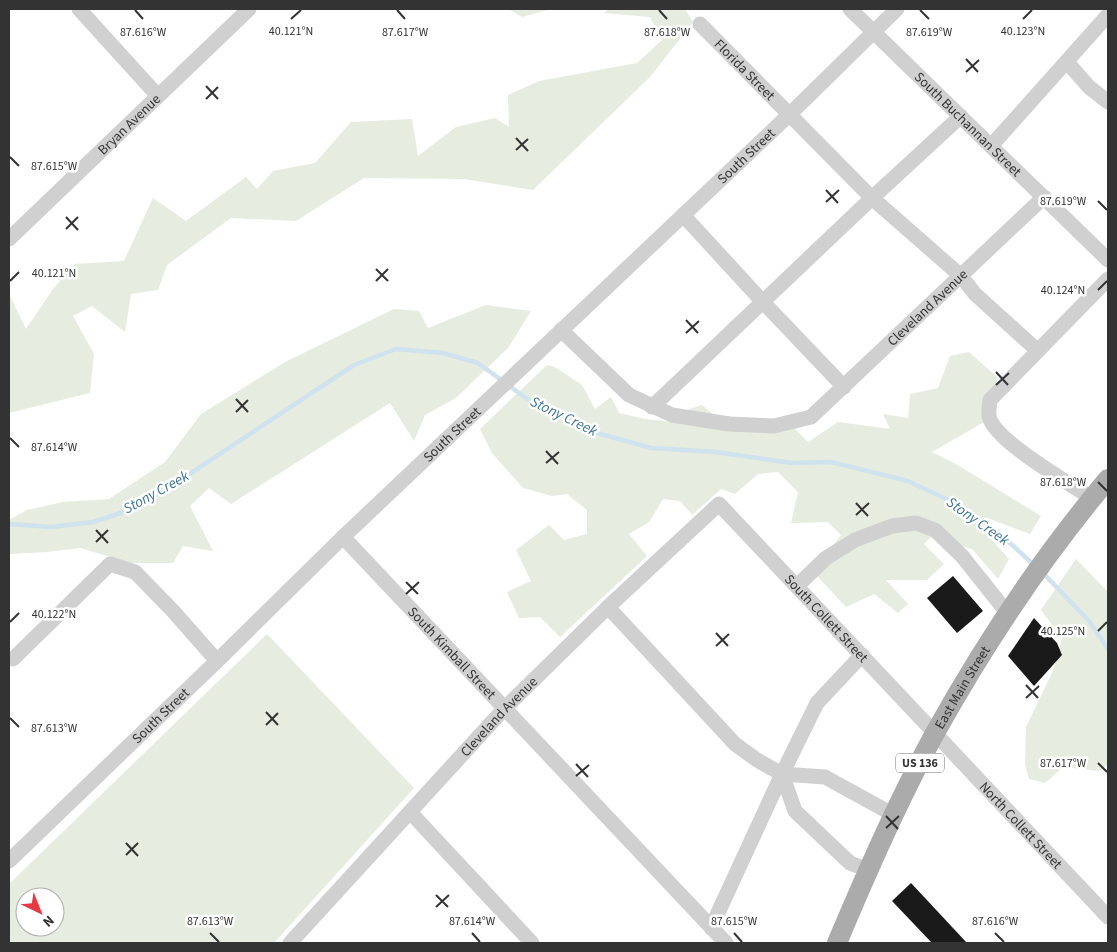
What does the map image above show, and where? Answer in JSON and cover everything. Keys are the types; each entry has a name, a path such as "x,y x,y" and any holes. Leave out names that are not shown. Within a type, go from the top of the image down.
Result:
{"main road":[{"name":"East Main Street","path":"837,943 868,870 935,734 987,646 1022,594 1108,479"}],"street":[{"path":"79,9 158,96"},
{"name":"Bryan Avenue","path":"9,239 249,9"},
{"name":"South Buchannan Street","path":"850,9 1108,260"},
{"name":"South Street","path":"9,861 217,661 343,536 789,115 897,9"},
{"path":"991,146 1108,15"},
{"name":"Florida Street","path":"700,24 872,198 961,276 975,294 1037,350"},
{"path":"1067,62 1089,87 1108,102"},
{"path":"562,330 628,395 652,407 762,301 961,116"},
{"name":"Cleveland Avenue","path":"652,407 672,416 730,424 774,426 811,417 1044,197"},
{"path":"683,214 762,301 844,386"},
{"path":"1092,498 1020,451 999,432 989,417 990,400 1108,279"},
{"name":"Cleveland Avenue","path":"290,943 504,709 608,607 719,504"},
{"name":"South Collett Street","path":"719,504 935,734"},
{"path":"797,586 826,558 855,540 892,526 916,523 935,530 962,556 1010,614"},
{"name":"South Kimball Street","path":"343,536 726,943"},
{"path":"13,659 110,564 135,572 173,611 217,661"},
{"path":"608,607 735,744 757,760 782,774 826,777 894,815"},
{"path":"711,928 817,703 862,655"},
{"name":"North Collett Street","path":"935,734 1108,917"},
{"path":"782,774 795,811 850,863 868,870"},
{"path":"410,812 532,943"}],"shaded area":[{"path":"508,9 551,9 522,17"},
{"path":"609,9 685,9 693,22 650,77 533,190 464,179 364,178 296,221 231,218 167,265 158,290 131,294 125,332 92,306 73,316 94,354 90,393 9,413 9,294 26,329 53,289 75,264 124,261 153,198 186,221 246,177 257,189 273,171 315,163 351,122 412,119 418,156 456,127 495,118 509,127 508,95 539,81 637,63 662,40 650,17 604,13"},
{"path":"486,305 531,311 508,348 456,398 425,415 414,441 390,403 231,504 209,488 190,506 213,551 183,546 173,563 131,563 80,548 9,554 9,520 27,510 63,502 109,499 165,462 201,414 285,362 394,309 419,311 428,328"},
{"path":"969,352 998,378 984,422 932,452 956,464 1041,516 1030,534 987,518 982,529 1009,559 998,579 972,549 931,537 924,544 944,564 927,580 886,580 908,604 898,613 874,594 846,607 818,577 817,566 841,535 828,522 791,523 798,492 778,472 758,474 735,494 721,489 692,515 680,501 663,499 649,522 629,534 647,556 560,637 540,617 519,618 507,592 531,581 516,550 549,525 564,540 587,534 587,510 567,494 552,496 523,488 492,453 480,429 547,365 555,367 582,385 595,409 611,397 619,413 645,419 684,423 687,410 702,405 714,415 771,420 793,427 808,442 838,422 890,429 883,414 908,418 910,394 938,388 950,356"},
{"path":"1076,559 1108,592 1108,764 1099,771 1063,767 1045,783 1029,779 1025,764 1026,727 1053,671 1062,638 1041,610"},
{"path":"267,634 414,788 274,943 9,943 9,884"}],"building":[{"path":"953,576 983,611 957,633 927,598"},
{"path":"1034,618 1057,643 1062,655 1034,686 1008,656"},
{"path":"911,883 967,943 932,943 892,901"}],"waterway":[{"name":"Stony Creek","path":"9,524 51,527 93,522 127,511 176,483 354,365 396,349 443,353 478,363 530,401 590,431 651,448 716,452 792,463 831,462 908,481 957,504 997,531 1035,566"},
{"name":"Stony Creek","path":"1043,573 1089,621 1108,649"}]}
